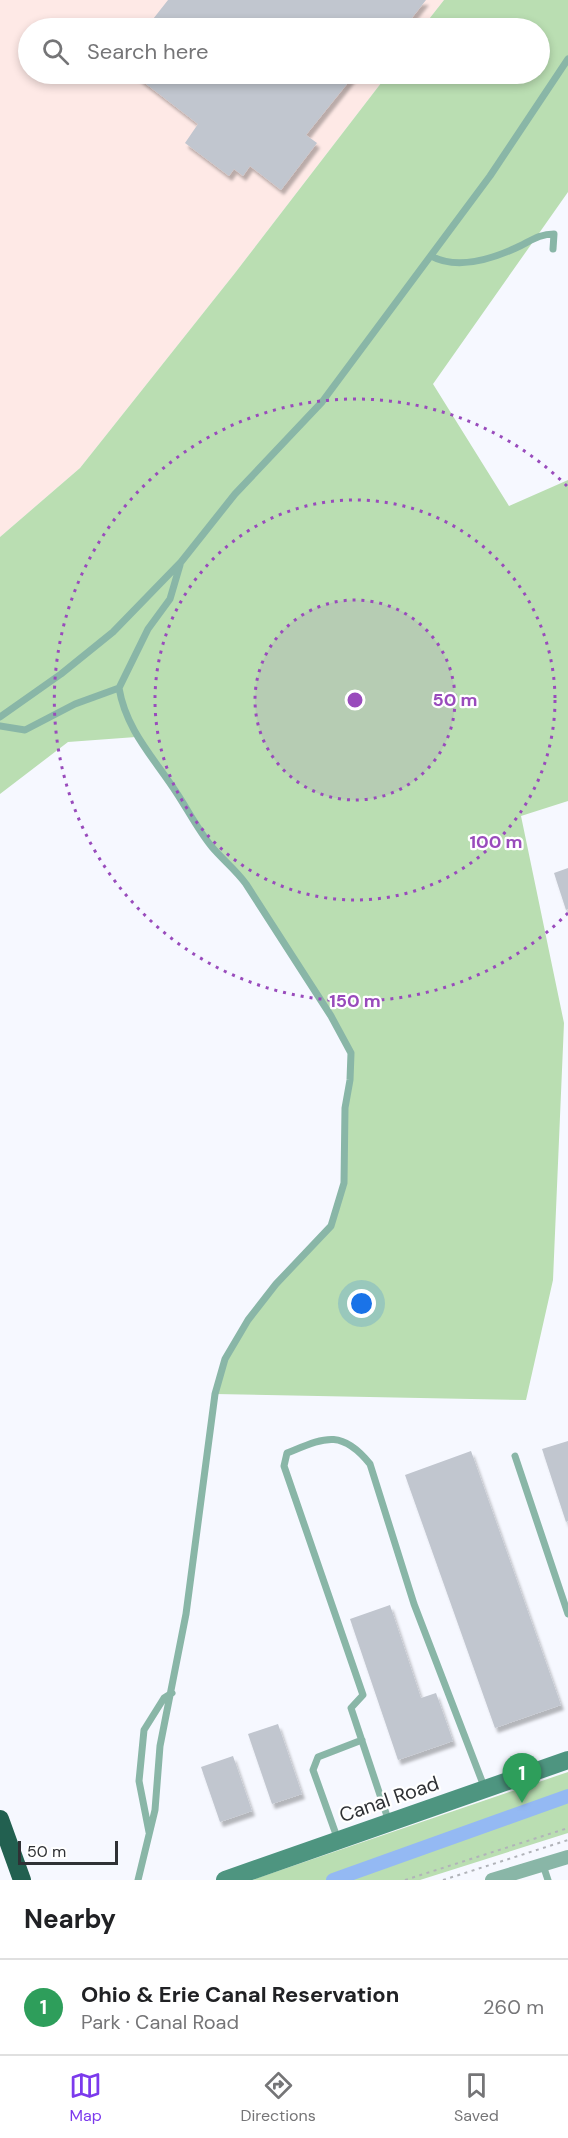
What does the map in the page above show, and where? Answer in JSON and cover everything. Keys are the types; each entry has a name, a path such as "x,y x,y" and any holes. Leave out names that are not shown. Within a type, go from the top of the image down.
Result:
{"highway":[{"path":"0,1820 22,1880"}],"main road":[{"name":"Canal Road","path":"225,1880 568,1760"}],"street":[{"path":"492,1880 568,1857"}],"lane":[{"path":"0,717 61,674 112,632 181,562 235,494 322,402 431,256 568,59"},
{"path":"431,256 446,264 475,262 517,248 542,234 554,234 553,249"},
{"path":"138,1880 155,1810 160,1746 186,1614 215,1394 225,1359 248,1320 276,1284 331,1226 344,1183 345,1108 350,1080 351,1053 331,1016 246,884 212,846 156,762 136,737 122,705 119,688 148,629 170,599 181,562"},
{"path":"0,726 25,730 75,704 119,688"},
{"path":"389,1822 351,1708 363,1695 284,1466 287,1453 325,1437 343,1439 359,1450 369,1464 414,1604 484,1789"},
{"path":"515,1456 568,1614"},
{"path":"150,1837 139,1780 144,1730 164,1698 172,1693"},
{"path":"338,1840 313,1770 318,1757 362,1740"},
{"path":"543,1864 548,1880"}],"path":[{"path":"405,1880 568,1828"},
{"path":"443,1880 568,1840"}],"shaded area":[{"path":"0,0 444,0 430,18 18,18 18,84 380,84 235,273 80,468 0,537"}],"green space":[{"path":"444,0 568,0 568,192 433,384 509,506 568,480 568,801 521,816 564,1023 553,1280 526,1400 215,1394 225,1359 248,1320 331,1226 344,1183 351,1053 246,884 212,846 136,737 68,742 0,794 0,537 80,468 235,273 380,84 550,84 550,18 430,18"},
{"path":"568,1772 568,1833 420,1880 252,1880"}],"building":[{"path":"168,0 426,0 412,18 154,18"},
{"path":"146,84 347,84 306,135 317,143 281,190 250,166 243,176 234,169 229,176 185,143 198,124"},
{"path":"568,868 568,909 566,910 554,873"},
{"path":"568,1441 568,1521 566,1522 542,1449"},
{"path":"471,1451 561,1705 495,1728 405,1475"},
{"path":"390,1605 421,1698 436,1693 453,1741 398,1760 350,1619"},
{"path":"278,1724 302,1794 272,1804 248,1734"},
{"path":"233,1756 252,1811 220,1822 201,1767"}],"waterway":[{"path":"333,1880 568,1796"}],"place":[{"name":"Ohio & Erie Canal Reservation","path":"522,1803"}]}
